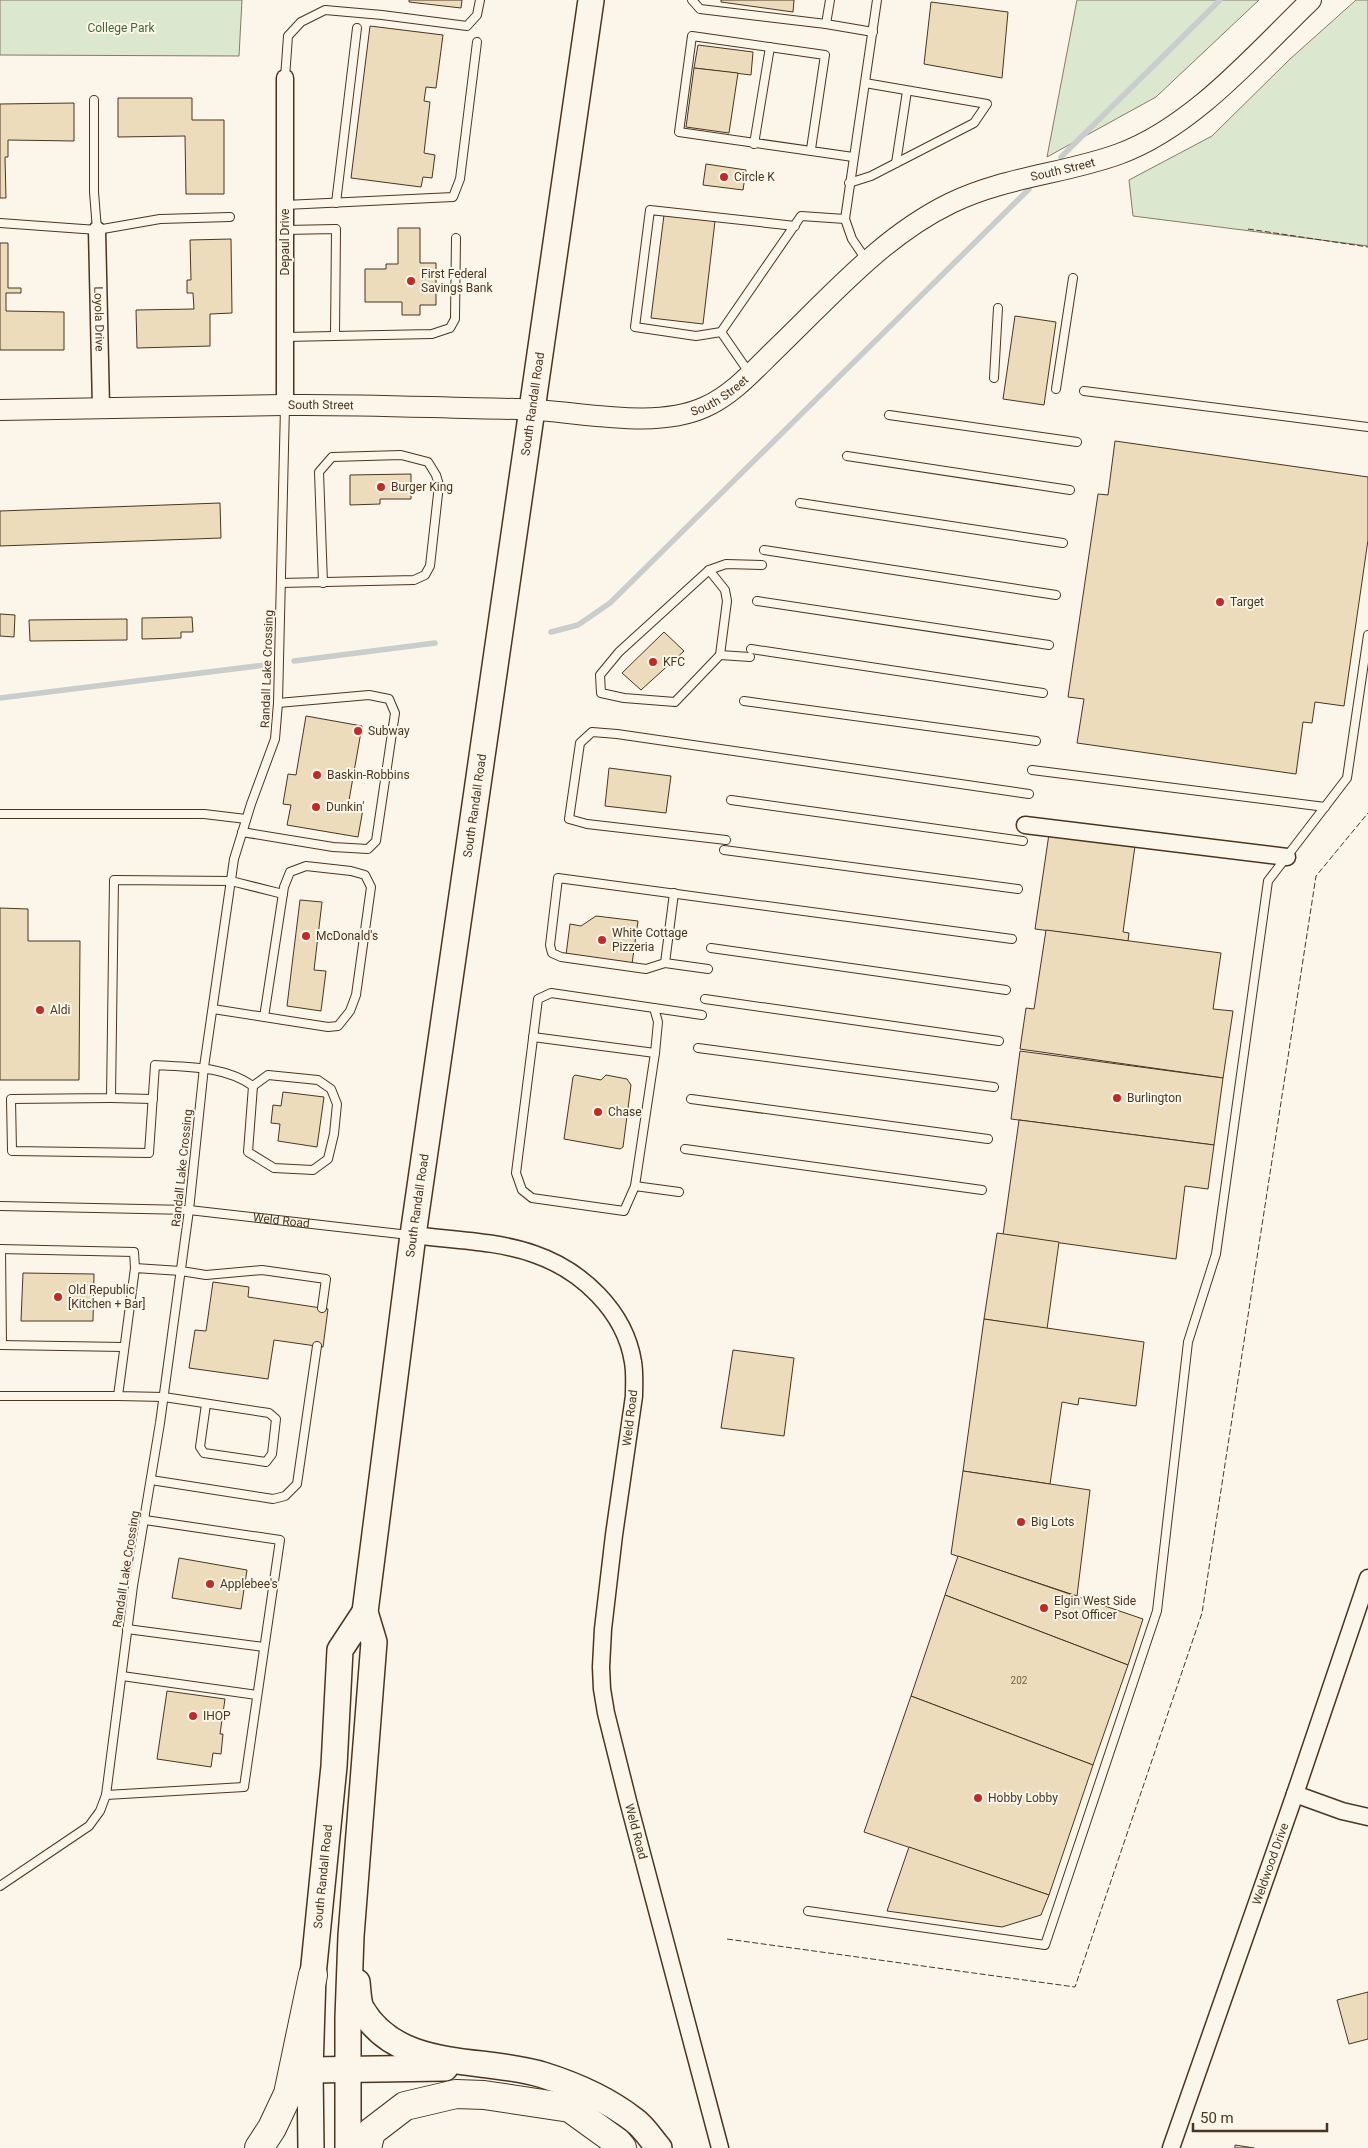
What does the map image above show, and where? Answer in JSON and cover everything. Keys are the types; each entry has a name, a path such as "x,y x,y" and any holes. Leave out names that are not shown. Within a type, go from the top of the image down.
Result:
{"highway":[{"path":"259,2148 272,2128 288,2094 313,1975"},
{"path":"367,2148 371,2132 405,2106 456,2094 484,2095 570,2108 617,2142 622,2148"}],"main road":[{"name":"South Randall Road","path":"348,2148 348,2018 351,1936 374,1642 365,1612 413,1235 591,0"},
{"name":"South Randall Road","path":"311,2148 310,2070 313,1975 334,1766 340,1650 365,1612"},
{"path":"351,1936 361,2007 381,2032 406,2049 442,2060 512,2067 543,2075 590,2092 635,2120 659,2148"},
{"path":"310,2070 512,2067"}],"street":[{"name":"South Street","path":"0,410 285,405 531,409 644,418 665,418 684,415 717,401 750,374 867,261 917,222 952,202 1019,178 1092,162 1122,153 1174,126 1216,91 1311,0"},
{"name":"Depaul Drive","path":"285,78 285,405"},
{"name":"Loyola Drive","path":"97,230 101,408"},
{"path":"1024,833 1287,856"},
{"name":"Weld Road","path":"413,1235 515,1249 534,1254 556,1264 590,1286 604,1300 630,1349 634,1375 634,1396 603,1629 602,1689 606,1714 628,1801 720,2148"},
{"name":"Weldwood Drive","path":"1171,2148 1295,1794 1368,1578"},
{"path":"1295,1794 1342,1811 1368,1817"}],"lane":[{"path":"285,78 288,36 301,22 325,10 467,26 477,15 480,0"},
{"path":"692,0 700,9 826,24 872,32"},
{"path":"826,24 830,0"},
{"path":"867,261 852,239 845,219 878,0"},
{"path":"336,202 357,28"},
{"path":"811,150 825,55 692,36 680,132 853,157"},
{"path":"285,205 453,197 460,179 477,42"},
{"path":"754,144 770,47"},
{"path":"849,183 871,176 974,123 987,104 865,83"},
{"path":"896,163 907,91"},
{"path":"94,100 94,192 97,230"},
{"path":"795,226 650,210 635,327 696,336 721,332 795,226 801,216 845,219"},
{"path":"0,223 97,230 160,219 230,217"},
{"path":"285,230 336,230 334,336"},
{"path":"285,337 432,334 450,328 455,319 456,238"},
{"path":"1056,389 1073,278"},
{"path":"994,378 998,308"},
{"path":"721,332 750,374"},
{"path":"1084,391 1368,427"},
{"name":"Randall Lake Crossing","path":"0,1886 89,1826 100,1811 106,1795 127,1629 164,1397 189,1210 204,1068 234,859 246,819 275,739 278,703 285,405"},
{"path":"889,415 1077,442"},
{"path":"281,584 414,580 425,575 430,566 439,484 428,462 401,455 332,457 319,472 323,582"},
{"path":"847,456 1070,490"},
{"path":"800,503 1063,544"},
{"path":"764,550 1056,595"},
{"path":"709,570 725,590 727,601 720,654 675,702 624,698 601,693 600,675 619,652 709,570 726,564 762,565"},
{"path":"757,601 1049,645"},
{"path":"808,1911 1044,1945 1157,1611 1188,1342 1216,1254 1268,881 1347,778 1368,635"},
{"path":"720,654 750,653 1043,693"},
{"path":"242,832 333,847 368,849 376,841 395,713 389,699 369,695 278,703"},
{"path":"744,701 1036,741"},
{"path":"726,840 587,824 569,819 580,743 592,732 616,734 1029,794"},
{"path":"1032,770 1325,807"},
{"path":"731,800 1024,833"},
{"path":"0,814 204,814 246,819"},
{"path":"724,850 1018,889"},
{"path":"213,1009 264,1017 328,1027 338,1026 350,1012 356,995 371,887 365,875 351,871 306,866 290,872 286,879 283,894 264,1017"},
{"path":"708,969 665,963 646,969 561,957 552,953 550,945 558,878 1012,940"},
{"path":"111,1098 114,880 231,881 283,894"},
{"path":"665,963 674,893"},
{"path":"711,948 1006,990"},
{"path":"654,1008 658,1022 655,1053 635,1186 624,1211 532,1198 522,1190 516,1173 538,999 551,993 654,1008 702,1015"},
{"path":"705,999 999,1041"},
{"path":"533,1037 655,1053"},
{"path":"698,1048 994,1087"},
{"path":"153,1099 11,1098 12,1151 149,1153 153,1099 155,1065 204,1068 241,1078 253,1086"},
{"path":"268,1076 318,1080 331,1089 337,1104 334,1134 328,1159 313,1170 274,1168 248,1152 253,1086 268,1076"},
{"path":"691,1099 988,1138"},
{"path":"685,1149 982,1190"},
{"path":"635,1186 679,1192"},
{"name":"Weld Road","path":"0,1206 189,1210 413,1235"},
{"path":"118,1396 135,1268 134,1252 1,1249 1,1345 124,1347"},
{"path":"135,1268 181,1271 206,1275 262,1270 326,1279 322,1308"},
{"path":"151,1480 273,1499 285,1496 297,1484 317,1346"},
{"path":"0,1396 164,1397 269,1413 276,1419 272,1454 266,1462 204,1453 200,1447 206,1404"},
{"path":"106,1795 244,1787 280,1540 145,1520"},
{"path":"127,1629 264,1647"},
{"path":"122,1676 257,1695"}],"green space":[{"name":"College Park","path":"0,0 242,0 239,56 0,55"},
{"path":"1077,0 1259,0 1156,97 1047,157"},
{"path":"1356,0 1368,0 1368,246 1133,216 1129,180 1212,136 1290,59"}],"building":[{"path":"409,0 462,0 461,8 409,2"},
{"path":"721,0 794,0 793,12 721,2"},
{"path":"931,2 1008,12 1002,78 924,64"},
{"path":"370,26 443,35 436,88 426,87 424,101 430,102 424,153 435,155 432,178 423,177 421,187 351,178"},
{"path":"698,45 753,52 751,75 694,68"},
{"path":"694,68 738,73 729,133 686,127"},
{"path":"118,98 192,98 192,120 224,120 224,194 186,194 185,136 118,137"},
{"path":"74,103 74,141 8,140 8,157 5,157 6,198 0,198 0,104"},
{"name":"Circle K","path":"706,164 746,170 743,190 703,185"},
{"path":"664,215 715,221 703,324 651,318"},
{"path":"398,228 420,228 420,263 436,263 436,305 420,305 420,315 402,315 402,302 365,302 365,269 386,269 386,264 398,264"},
{"path":"231,239 232,313 210,314 210,346 137,348 136,310 194,309 193,293 187,293 187,280 191,280 190,240"},
{"path":"0,243 8,243 8,288 21,288 21,293 6,293 6,311 64,312 64,350 0,350"},
{"path":"1015,316 1056,322 1044,405 1003,399"},
{"name":"Target","path":"1115,441 1368,477 1368,540 1344,706 1315,702 1312,723 1303,722 1296,774 1077,743 1084,699 1068,697 1098,494 1108,495"},
{"name":"Burger King","path":"411,474 411,499 380,499 380,504 350,505 350,475"},
{"path":"220,503 221,538 0,546 0,511"},
{"path":"0,614 15,615 14,637 0,636"},
{"path":"192,617 193,632 181,632 181,638 142,639 142,618"},
{"path":"127,619 127,640 30,641 29,620"},
{"name":"KFC","path":"664,632 684,651 641,690 622,673"},
{"path":"306,716 362,726 348,806 363,809 358,837 287,825 291,805 283,804 288,774 296,775"},
{"path":"609,768 671,776 666,813 605,806"},
{"path":"1049,834 1135,846 1123,932 1129,933 1128,941 1035,929"},
{"name":"McDonald's","path":"300,900 322,902 314,970 326,971 321,1011 287,1006"},
{"name":"Aldi","path":"0,908 28,909 28,941 80,941 79,1080 0,1080"},
{"name":"White Cottage Pizzeria","path":"596,916 638,921 632,964 566,955 570,924 581,926"},
{"path":"1046,930 1221,953 1213,1009 1233,1011 1223,1078 1020,1049 1026,1008 1034,1009"},
{"name":"Burlington","path":"1020,1051 1223,1078 1214,1145 1011,1119"},
{"name":"Chase","path":"575,1075 601,1080 606,1075 627,1079 631,1085 623,1147 620,1149 564,1139 573,1077"},
{"path":"283,1092 324,1097 317,1147 278,1141 280,1124 271,1123 273,1105 281,1106"},
{"path":"1019,1120 1214,1145 1208,1189 1185,1186 1176,1259 1003,1235"},
{"path":"997,1233 1059,1242 1047,1329 984,1319"},
{"name":"Old Republic [Kitchen + Bar]","path":"23,1273 94,1274 93,1321 21,1321"},
{"path":"213,1282 249,1287 248,1297 328,1309 323,1347 274,1340 268,1379 189,1368 195,1330 206,1331"},
{"path":"984,1319 1144,1342 1136,1406 1079,1398 1078,1405 1062,1402 1050,1484 963,1471"},
{"path":"733,1350 794,1358 784,1436 721,1428"},
{"name":"Big Lots","path":"963,1471 1090,1490 1077,1596 951,1554"},
{"name":"Elgin West Side Psot Officer","path":"958,1556 1143,1619 1128,1665 945,1595"},
{"name":"Applebee's","path":"179,1558 247,1570 241,1609 172,1598"},
{"path":"945,1595 1128,1665 1093,1765 911,1696"},
{"name":"IHOP","path":"167,1691 225,1699 220,1734 223,1734 221,1754 213,1753 211,1767 157,1759"},
{"name":"Hobby Lobby","path":"911,1696 1093,1765 1049,1895 864,1832"},
{"path":"909,1847 1049,1895 1041,1915 1002,1927 887,1911"},
{"path":"1368,1992 1368,2039 1349,2044 1337,2000"},
{"path":"1235,2145 1254,2148 1235,2148"}],"waterway":[{"path":"1061,157 1220,0"},
{"path":"551,632 578,625 610,603 1029,189"},
{"path":"294,661 435,643"},
{"path":"0,698 265,665"}],"fence":[{"path":"1248,229 1368,247"},
{"path":"727,1939 1075,1987 1202,1613 1316,876 1368,813"}],"place":[{"name":"Circle K","path":"724,177"},
{"name":"First Federal Savings Bank","path":"411,281"},
{"name":"Burger King","path":"381,487"},
{"name":"Target","path":"1220,602"},
{"name":"KFC","path":"653,662"},
{"name":"Subway","path":"358,731"},
{"name":"Baskin-Robbins","path":"317,775"},
{"name":"Dunkin'","path":"316,807"},
{"name":"McDonald's","path":"306,936"},
{"name":"White Cottage Pizzeria","path":"602,940"},
{"name":"Aldi","path":"40,1010"},
{"name":"Burlington","path":"1117,1098"},
{"name":"Chase","path":"598,1112"},
{"name":"Old Republic [Kitchen + Bar]","path":"58,1297"},
{"name":"Big Lots","path":"1021,1522"},
{"name":"Applebee's","path":"210,1584"},
{"name":"Elgin West Side Psot Officer","path":"1044,1608"},
{"name":"IHOP","path":"193,1716"},
{"name":"Hobby Lobby","path":"978,1798"}]}
